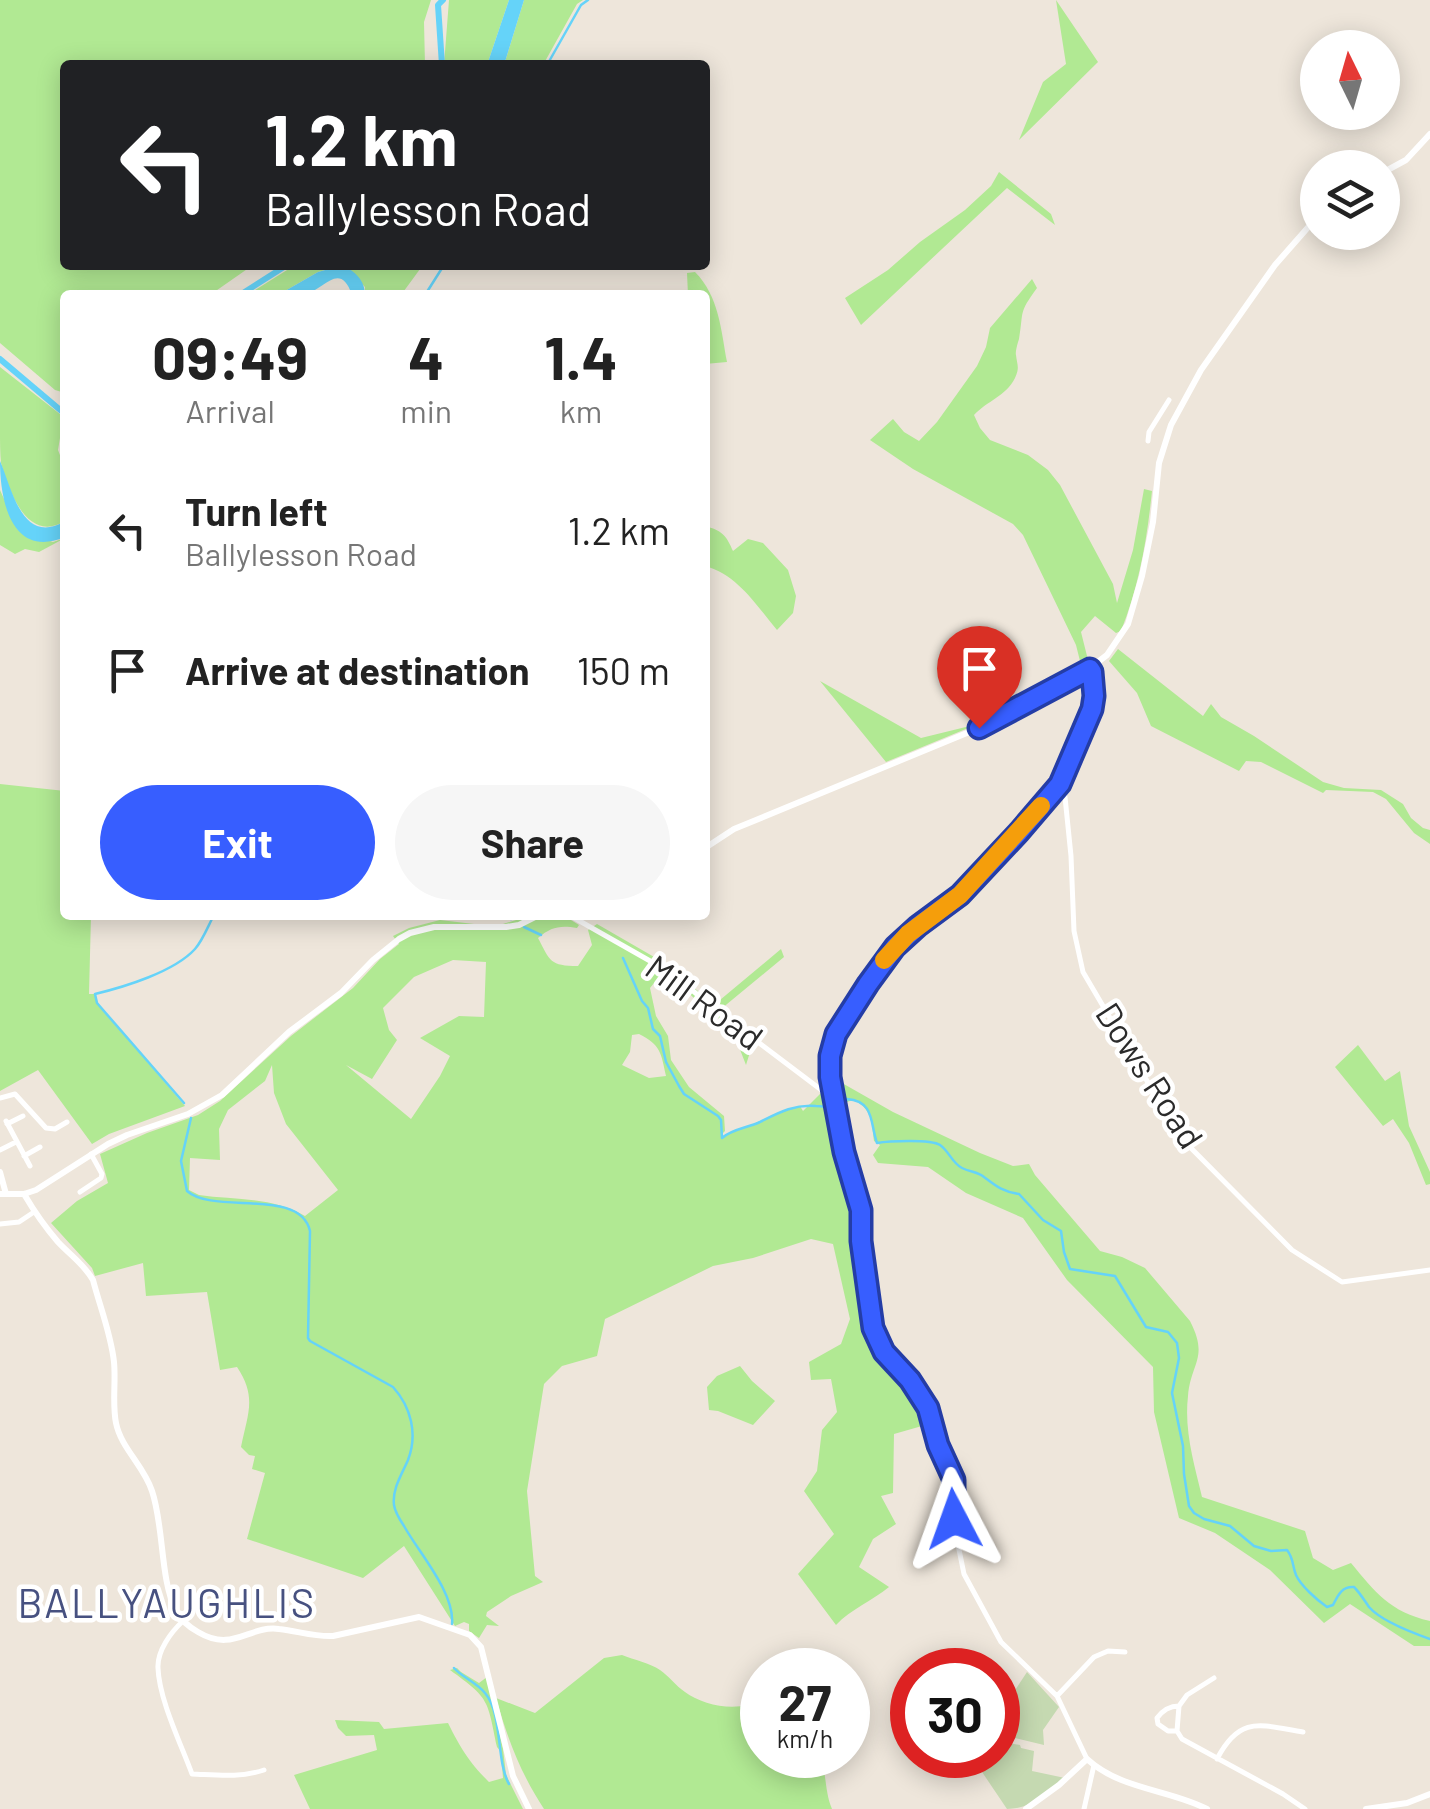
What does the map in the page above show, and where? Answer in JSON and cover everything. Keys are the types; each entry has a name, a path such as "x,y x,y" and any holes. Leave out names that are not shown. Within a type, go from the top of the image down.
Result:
{"main road":[{"path":"1400,163 1430,134"},
{"path":"710,845 734,829 979,728 1090,669 1114,647 1128,624 1142,576 1161,450 1171,425 1201,370 1275,265 1300,237"},
{"path":"0,1172 3,1194 36,1190 91,1153 127,1135 188,1114 222,1095 289,1032 342,993 388,946 410,933 434,928 503,928 528,920"},
{"path":"24,1194 34,1212 93,1280 114,1361 116,1424 151,1488 170,1592 183,1621 202,1634 222,1640 273,1628 332,1636 419,1617 470,1635 481,1647 513,1776 529,1809"},
{"path":"1026,1809 1090,1762 1137,1787 1207,1809"},
{"path":"1366,1809 1407,1803 1430,1794"}],"street":[{"path":"1148,441 1149,432 1170,400"},
{"path":"1084,1809 1090,1762 1057,1696 1002,1642 964,1574 955,1530 956,1489 928,1408 910,1380 884,1352 873,1328 861,1241 861,1210 850,1180 830,1068 836,1034 884,960 908,934 960,895 1060,784 1092,709 1094,677 1090,669"},
{"name":"Dows Road","path":"1060,784 1067,816 1074,930 1083,972 1180,1137 1292,1250 1342,1282 1430,1270"},
{"name":"Mill Road","path":"578,920 672,974 835,1105"},
{"path":"0,1098 15,1094 46,1128 55,1129 67,1122"},
{"path":"22,1116 6,1123 30,1166"},
{"path":"0,1150 16,1142"},
{"path":"24,1156 40,1147"},
{"path":"80,1192 102,1174 91,1153"},
{"path":"0,1224 19,1222 34,1212"},
{"path":"183,1621 171,1633 158,1666 166,1705 192,1774 233,1776 264,1770"},
{"path":"1057,1696 1094,1657 1108,1651 1125,1652"},
{"path":"1214,1678 1186,1696 1179,1706 1178,1731 1182,1738 1305,1809"},
{"path":"1178,1731 1162,1728 1158,1718 1168,1708 1179,1706"},
{"path":"1291,1730 1292,1720"},
{"path":"1217,1759 1227,1740 1244,1728 1270,1726 1302,1732"}],"green space":[{"path":"0,0 431,0 424,22 425,60 60,60 60,270 246,270 217,290 60,290 60,392 0,343"},
{"path":"449,0 509,0 489,60 444,60"},
{"path":"524,0 583,0 546,60 506,60"},
{"path":"1056,0 1098,62 1019,140 1043,82 1066,64"},
{"path":"999,172 1051,214 1055,225 1007,188 861,325 845,298 965,210 991,186"},
{"path":"287,270 325,270 287,290 255,290"},
{"path":"348,270 419,270 405,290 365,287"},
{"path":"695,272 708,290 688,290 687,273"},
{"path":"1032,279 1037,288 1023,312 1016,352 1017,374 1007,389 974,415 980,428 990,440 1028,455 1060,485 1113,584 1117,603 1133,550 1144,489 1152,491 1141,562 1121,631 1116,633 1095,616 1081,632 1089,664 1078,671 1076,645 1023,535 1013,524 913,469 870,440 893,419 919,441 977,366 990,328"},
{"path":"710,294 721,326 727,362 710,364"},
{"path":"0,367 60,414 60,523 40,526 22,511 4,474 0,451"},
{"path":"0,490 18,530 53,542 60,540 39,552 25,549 15,554 0,545"},
{"path":"710,528 724,535 733,551 748,539 763,543 788,570 796,596 793,613 777,630 737,584 710,568"},
{"path":"1118,649 1203,716 1211,704 1221,717 1323,782 1344,788 1381,790 1403,804 1411,818 1430,830 1430,844 1414,833 1386,799 1373,792 1323,793 1261,762 1246,761 1239,771 1151,726 1137,693 1109,661"},
{"path":"820,681 921,738 978,724 886,762"},
{"path":"0,784 60,790 60,920 91,920 89,994 95,994 97,1003 185,1106 92,1144 38,1070 0,1091"},
{"path":"440,920 474,924 571,920 579,925 577,928 556,928 538,938 552,961 578,966 592,945 588,930 597,924 668,965 714,1005 781,949 784,957 721,1009 755,1036 746,1065 732,1029 673,978 663,972 650,988 656,1016 668,1036 671,1060 689,1087 724,1116 722,1138 789,1109 800,1106 803,1111 835,1079 893,1112 980,1153 1013,1166 1029,1164 1100,1251 1145,1268 1190,1321 1199,1352 1190,1385 1187,1422 1202,1497 1305,1531 1313,1558 1333,1570 1351,1563 1394,1606 1430,1621 1430,1646 1414,1646 1350,1604 1324,1623 1270,1570 1215,1533 1179,1518 1154,1412 1153,1367 1067,1280 1023,1218 966,1193 928,1167 878,1163 873,1155 880,1145 874,1141 870,1117 853,1100 844,1103 839,1111 851,1173 844,1177 856,1215 866,1211 868,1276 880,1340 877,1344 889,1364 908,1380 929,1424 894,1434 893,1493 881,1496 896,1524 873,1539 859,1567 889,1587 836,1625 798,1574 834,1534 804,1491 817,1471 822,1430 837,1412 831,1379 811,1380 809,1362 841,1344 850,1319 833,1244 811,1239 713,1266 605,1319 597,1356 562,1366 544,1384 527,1491 535,1576 543,1582 487,1612 486,1616 499,1626 487,1625 479,1638 469,1631 469,1624 455,1626 404,1546 363,1578 247,1539 265,1473 252,1469 255,1456 241,1447 249,1406 247,1387 237,1367 220,1370 207,1292 146,1296 143,1263 95,1276 51,1223 77,1201 108,1183 100,1154 198,1115 220,1101 291,1036 353,988 399,944 393,936","holes":["453,960 486,962 484,1017 459,1016 420,1038 450,1056 411,1119 346,1065 372,1079 397,1040 389,1030 383,1008 414,977","639,1034 656,1046 666,1076 649,1078 622,1065 630,1052 632,1035","272,1065 274,1093 286,1124 338,1190 305,1216 267,1202 199,1195 189,1190 190,1158 220,1160 219,1129 228,1110 265,1081"]},
{"path":"1358,1045 1385,1081 1400,1071 1409,1126 1430,1172 1430,1184 1426,1185 1409,1143 1393,1119 1383,1126 1335,1067"},
{"path":"740,1366 775,1401 753,1425 709,1410 707,1387 717,1376"},
{"path":"622,1655 656,1668 703,1701 740,1706 740,1778 825,1778 832,1809 544,1809 516,1755 496,1698 535,1713 604,1658"},
{"path":"457,1668 479,1683 487,1677 506,1775 523,1809 310,1809 294,1775 377,1750 374,1735 346,1736 335,1720 379,1722 384,1729 448,1723 466,1755 489,1782 503,1778 501,1752 485,1701 450,1670"},
{"path":"1027,1672 1059,1707 1043,1730 1044,1745 1020,1739 1020,1683"},
{"path":"1020,1745 1034,1751 1032,1771 1065,1778 1031,1803 1007,1809 986,1778 1020,1778"}],"water":[{"path":"509,0 524,0 506,60 489,60"},
{"path":"350,270 364,290 350,290 337,278 314,290 287,290 318,272"},
{"path":"0,461 21,511 38,526 60,523 60,538 32,540 21,533 13,523 3,493"}],"waterway":[{"path":"442,60 438,5 443,0"},
{"path":"550,60 581,5 588,0"},
{"path":"248,290 279,270"},
{"path":"428,290 441,270"},
{"path":"0,359 60,410"},
{"path":"184,1103 97,1003 95,994 175,965 198,945 211,920"},
{"path":"524,927 541,935"},
{"path":"623,958 679,1086 684,1094 718,1116 722,1138 793,1108 841,1109 847,1099 867,1109 877,1143 935,1143 962,1168 1019,1194 1043,1220 1061,1231 1070,1269 1115,1276 1146,1327 1168,1332 1177,1343 1179,1358 1172,1393 1189,1506 1194,1513 1230,1526 1254,1546 1287,1550 1298,1579 1327,1607 1343,1590 1354,1587 1381,1617 1430,1639"},
{"path":"191,1118 181,1161 187,1191 216,1201 274,1205 303,1218 310,1231 308,1338 393,1387 404,1403 411,1421 412,1440 396,1487 395,1508 442,1586 452,1624"},
{"path":"454,1668 491,1702 509,1784"}],"slow traffic":[{"path":"884,960 908,934 960,895 1041,806"}],"district":[{"name":"BALLYAUGHLIS","path":"167,1604"}],"route":[{"path":"954,1519 954,1480 938,1445 928,1408 910,1380 884,1352 873,1328 861,1241 861,1210 844,1152 830,1056 836,1034 895,947 960,895 1060,784 1092,709 1092,672 1090,669 979,728"}]}
